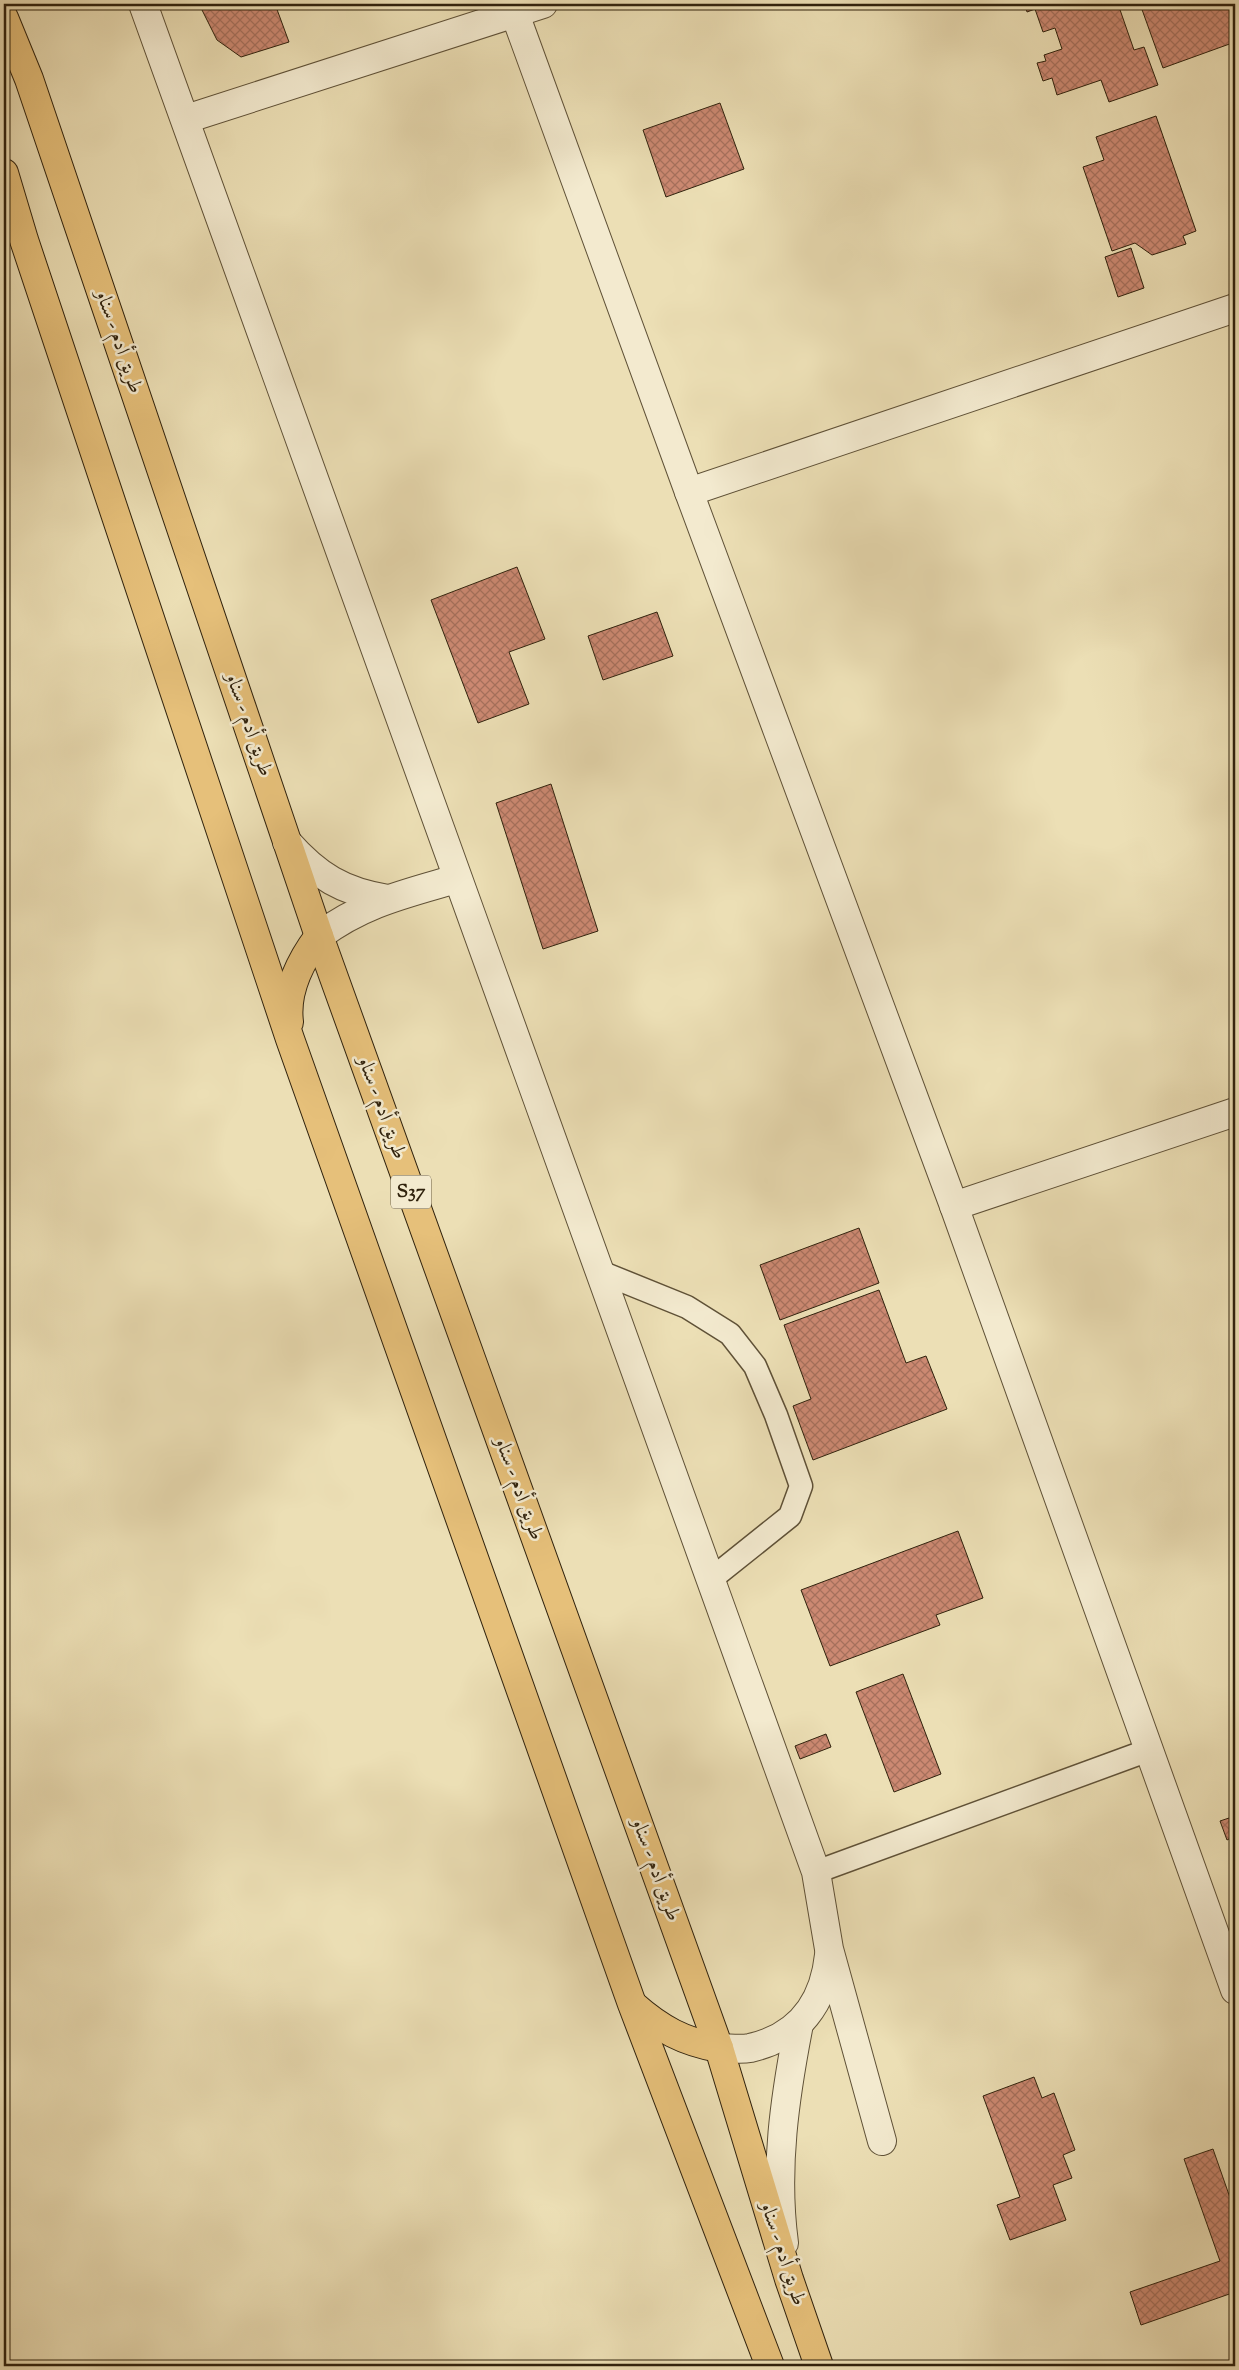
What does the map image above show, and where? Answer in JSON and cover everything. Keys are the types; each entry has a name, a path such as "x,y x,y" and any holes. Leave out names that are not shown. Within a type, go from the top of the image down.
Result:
{"main road":[{"name":"طريق أدم - سناو","path":"4,18 29,78 319,936 719,2048 789,2279 819,2366"},
{"path":"4,173 24,240 290,1039 632,2004 770,2366"},
{"path":"290,1039 288,1017 290,995 296,973 306,953 319,936"},
{"path":"632,2004 651,2021 672,2034 695,2044 719,2048"}],"street":[{"path":"143,4 186,119 456,879 816,1872 829,1949 882,2141"},
{"path":"186,119 543,4"},
{"path":"515,14 689,492 954,1206 1235,1990"},
{"path":"689,492 1235,308"},
{"path":"287,842 303,860 321,875 342,887 364,895 388,899"},
{"path":"319,936 348,916 388,899 456,879"},
{"path":"954,1206 1235,1112"},
{"path":"719,2048 748,2048 775,2040 799,2024 816,2002 827,1976 829,1949"},
{"path":"789,2279 782,2229 780,2179 782,2128 799,2024"}],"lane":[{"path":"598,1271 686,1307 730,1334 755,1366 776,1415 801,1486 790,1516 710,1580"},
{"path":"816,1872 1149,1750"}],"building":[{"path":"199,4 275,4 289,42 241,57 217,40"},
{"path":"1025,4 1118,4 1134,50 1144,47 1158,85 1109,102 1101,80 1057,95 1052,78 1043,81 1037,63 1046,61 1044,55 1062,49 1055,28 1043,32 1035,9 1027,12"},
{"path":"1140,4 1235,4 1235,42 1163,68"},
{"path":"720,103 744,169 666,197 643,130"},
{"path":"1156,116 1196,231 1183,236 1186,244 1152,255 1135,243 1112,251 1083,167 1104,160 1096,137"},
{"path":"1131,248 1144,288 1118,297 1105,257"},
{"path":"517,567 545,639 509,652 529,704 478,723 431,600"},
{"path":"657,612 673,656 603,680 588,636"},
{"path":"551,784 598,931 543,949 496,803"},
{"path":"859,1228 879,1283 780,1320 760,1265"},
{"path":"879,1290 906,1363 926,1356 947,1409 813,1460 793,1406 811,1399 784,1325"},
{"path":"958,1531 983,1598 936,1615 940,1625 830,1666 801,1590"},
{"path":"903,1674 941,1774 894,1792 856,1692"},
{"path":"826,1734 831,1747 800,1759 795,1746"},
{"path":"1235,1816 1235,1836 1227,1840 1220,1821"},
{"path":"1034,2077 1042,2098 1054,2093 1075,2150 1063,2155 1072,2178 1053,2185 1066,2220 1010,2240 997,2205 1020,2197 983,2096"},
{"path":"1213,2149 1235,2212 1235,2292 1141,2325 1130,2292 1220,2261 1184,2159"}]}
